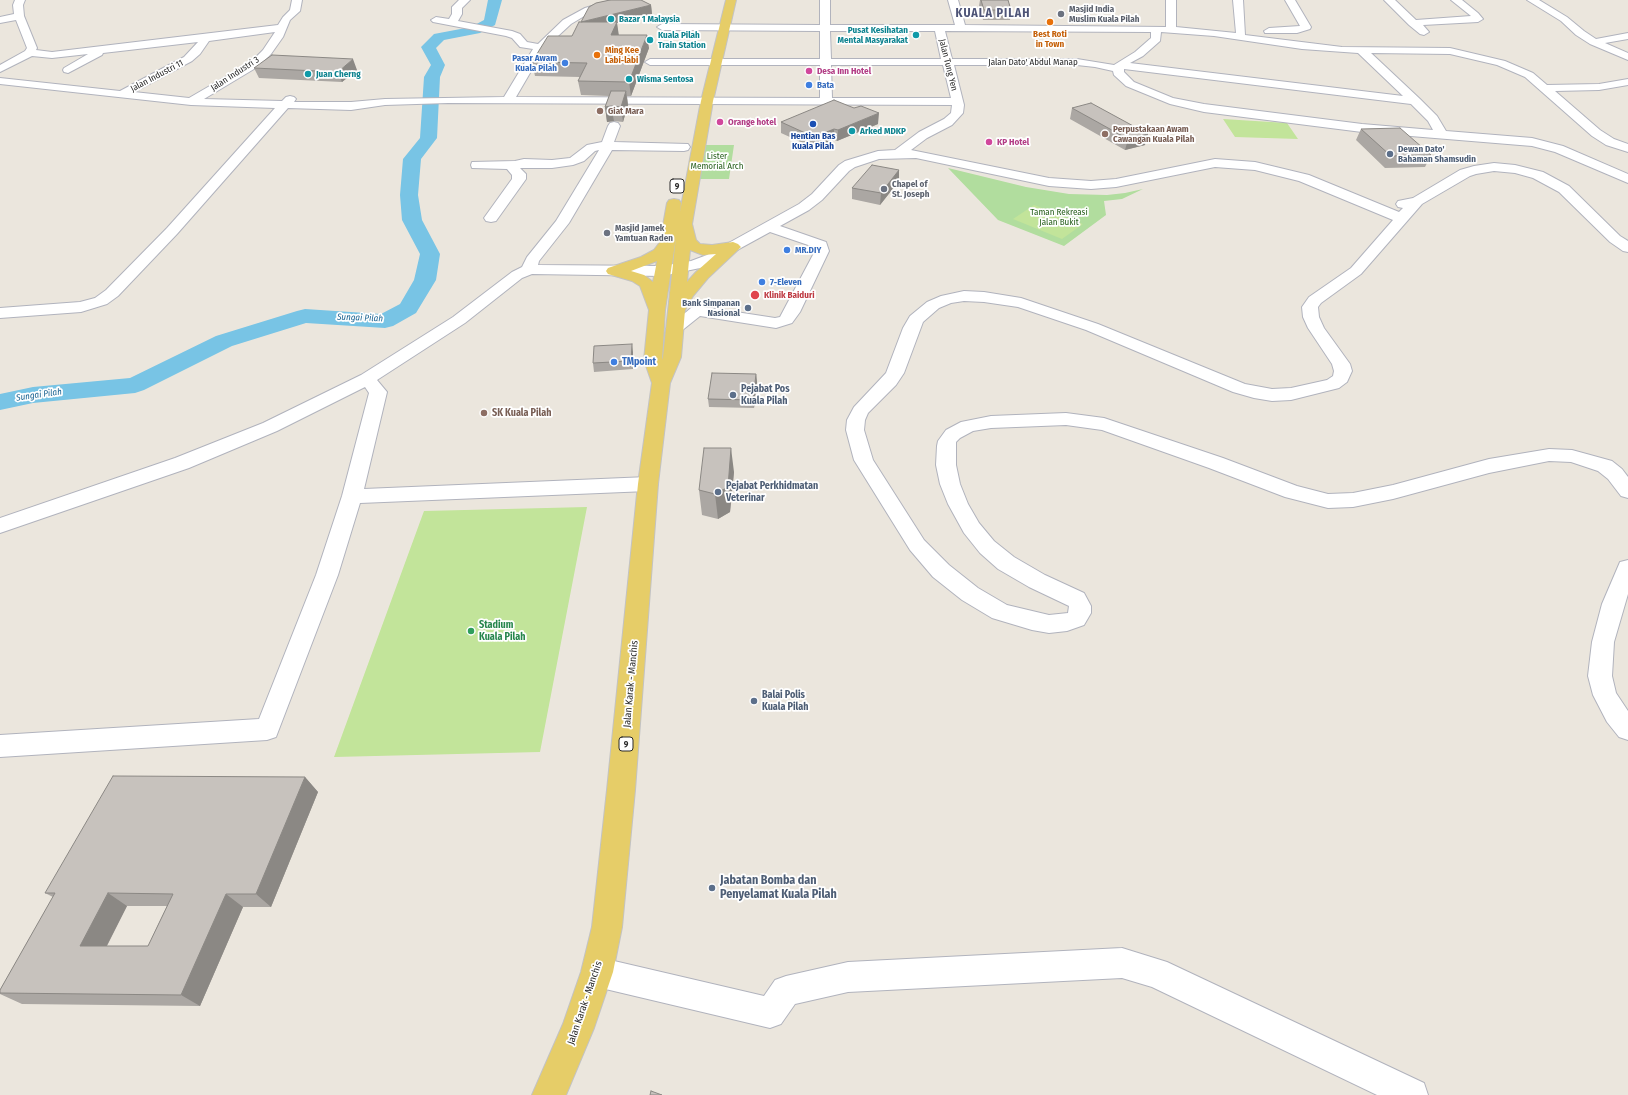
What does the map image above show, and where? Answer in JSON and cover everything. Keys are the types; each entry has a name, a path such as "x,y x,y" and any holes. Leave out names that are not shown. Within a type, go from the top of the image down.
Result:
{"main road":[{"name":"9","path":"710,62 709,44 731,0"},
{"name":"9","path":"662,383 672,357 685,224 701,101 718,25"},
{"name":"9","path":"683,154 701,101"},
{"name":"9","path":"662,383 653,360 662,271 676,191"},
{"path":"685,224 689,241 703,250 733,247"},
{"path":"614,271 648,260 659,253 666,246"},
{"path":"676,312 686,294 702,275 733,247"},
{"path":"614,271 638,278 647,284 657,310"},
{"name":"Jalan Karak - Manchis","path":"548,1095 578,1028 597,972 607,927 613,881 648,484 662,383"}],"street":[{"name":"Jalan Industri 3","path":"191,102 255,64 267,52 286,19 295,11 297,0"},
{"path":"452,23 457,14 458,6 465,0"},
{"path":"508,100 540,47 567,22 584,11 622,0"},
{"path":"825,0 826,101"},
{"path":"953,0 961,28"},
{"path":"1171,0 1172,30"},
{"path":"1238,0 1239,35"},
{"path":"1239,35 1251,31 1305,29 1306,27 1290,0"},
{"path":"1389,0 1413,23 1450,51"},
{"path":"1413,23 1478,19 1456,0"},
{"path":"1532,0 1564,19 1580,33 1594,42 1628,57"},
{"path":"6,6 19,2 19,16 32,48 30,53"},
{"path":"0,20 19,16"},
{"path":"436,20 512,34 524,45 540,47"},
{"path":"662,27 718,25 939,28 1112,28 1136,30 1158,37 1177,32 1214,33"},
{"path":"3,65 30,53 52,55 282,28"},
{"name":"Jalan Tung Yen","path":"939,28 957,102"},
{"path":"1442,133 1433,119 1416,101 1370,58 1342,50 1302,46 1239,35 1172,30 1158,37 1139,54 1118,67 1118,73 1130,84 1170,100 1190,106 1362,128 1519,140 1546,145 1628,179"},
{"path":"1594,42 1628,36"},
{"name":"Jalan Industri 11","path":"122,94 188,60 206,38"},
{"path":"68,70 97,54 100,50"},
{"path":"1355,62 1388,51 1450,51 1485,58 1516,68 1529,75 1580,121 1596,133 1610,142 1628,148"},
{"path":"1288,55 1333,60"},
{"name":"Jalan Dato' Abdul Manap","path":"650,62 1077,62 1416,101"},
{"path":"0,74 201,96 351,106 385,102 448,100 957,102 957,112 948,122 923,135 887,147 867,158 850,164 844,168 810,203 712,258 680,269 662,271 539,268 528,270 517,275 459,320 367,379 270,427 182,463 0,526"},
{"path":"0,81 191,102 287,102"},
{"path":"1545,88 1598,87 1628,82"},
{"path":"0,313 81,307 101,300 112,294 172,231 287,102"},
{"path":"528,270 532,260 562,223 604,154 614,126"},
{"path":"899,153 923,135"},
{"path":"476,165 515,165 524,163 552,164 573,161 591,148 607,146 683,154"},
{"path":"867,158 899,153 928,156 1049,182 1091,185 1116,183 1215,163 1238,164 1256,166 1291,174 1396,215"},
{"path":"491,218 519,180 519,174 514,169 515,165"},
{"path":"1626,246 1564,190 1538,176 1515,169 1494,168 1474,170 1465,173 1396,215 1356,271 1315,300 1310,307 1311,316 1316,328 1341,364 1343,371 1341,378 1333,384 1308,391 1272,395 1239,388 1092,327 1010,301 964,296 947,299 933,305 916,319 911,328 895,374 866,404 856,420 855,430 864,460 917,545 941,571 970,594 1000,612 1032,622 1049,624 1067,622 1076,619 1080,613 1080,606 1076,599 1037,581 1006,563 987,547 971,528 958,504 950,484 946,465 946,446 947,441 953,434 968,426 1006,421 1066,419 1104,424 1216,463 1292,492 1328,501 1353,500 1393,492 1489,466 1549,455 1572,456 1605,466 1615,474 1628,491"},
{"path":"674,329 697,311 776,323 786,320 792,312 822,251 821,245 769,227"},
{"path":"0,746 267,729 327,575 352,496 378,392 367,379"},
{"path":"352,496 648,484"},
{"path":"1628,568 1613,604 1603,642 1600,676 1605,694 1616,714 1628,729"},
{"path":"597,972 770,1013 786,990 848,977 1122,963 1156,973 1412,1095"}],"green space":[{"path":"1223,119 1287,123 1298,139 1235,137"},
{"name":"Lister Memorial Arch","path":"706,145 734,145 729,179 699,179"},
{"name":"Taman Rekreasi Jalan Bukit","path":"948,168 1026,187 1069,194 1107,195 1143,189 1122,199 1104,201 1106,215 1064,246 998,220"},
{"path":"1034,205 1083,224 1062,239 1013,219"},
{"name":"Stadium Kuala Pilah","path":"587,507 540,752 334,757 424,511"}],"building":[{"path":"610,0 641,0 651,5 581,22 589,7 596,3"},
{"path":"981,0 1008,0 1011,10 984,10"},
{"path":"579,22 617,22 611,35 647,35 629,82 578,81 587,63 532,62 548,36 572,36"},
{"path":"272,55 353,59 338,72 254,68"},
{"path":"611,91 626,91 621,107 605,107"},
{"path":"834,100 854,108 861,106 879,113 838,130 834,129 814,137 781,122"},
{"path":"1091,103 1148,134 1128,139 1072,108"},
{"path":"1400,128 1431,155 1391,156 1361,129"},
{"path":"872,165 899,170 881,193 852,188"},
{"path":"632,344 631,361 593,363 594,346"},
{"name":"Pejabat Pos Kuala Pilah","path":"712,373 756,374 753,400 708,399"},
{"path":"704,448 731,448 728,487 715,494 699,490"},
{"path":"113,776 305,777 256,894 226,894 181,995 0,993 0,990 55,893 45,893","holes":["108,893 173,894 148,946 80,946"]},
{"path":"651,1091 662,1095 650,1095"}],"waterway":[{"name":"Sungai Pilah","path":"0,402 33,395 135,385 224,341 305,316 385,321 408,308 425,280 430,254 412,220 409,195 412,159 428,138 432,77 438,65 428,47 439,37 475,30 490,22 495,0"}],"place":[{"name":"Masjid India Muslim Kuala Pilah","path":"1061,14"},
{"name":"Bazar 1 Malaysia","path":"611,19"},
{"name":"Best Roti in Town","path":"1050,22"},
{"name":"Pusat Kesihatan Mental Masyarakat","path":"916,35"},
{"name":"Kuala Pilah Train Station","path":"650,40"},
{"name":"Ming Kee Labi-labi","path":"597,55"},
{"name":"Pasar Awam Kuala Pilah","path":"565,63"},
{"name":"Desa Inn Hotel","path":"809,71"},
{"name":"Juan Cherng","path":"308,74"},
{"name":"Wisma Sentosa","path":"629,79"},
{"name":"Bata","path":"809,85"},
{"name":"Giat Mara","path":"600,111"},
{"name":"Orange hotel","path":"720,122"},
{"name":"Hentian Bas Kuala Pilah","path":"813,124"},
{"name":"Arked MDKP","path":"852,131"},
{"name":"Perpustakaan Awam Cawangan Kuala Pilah","path":"1105,134"},
{"name":"KP Hotel","path":"989,142"},
{"name":"Dewan Dato' Bahaman Shamsudin","path":"1390,154"},
{"name":"Chapel of St. Joseph","path":"884,189"},
{"name":"Masjid Jamek Yamtuan Raden","path":"607,233"},
{"name":"MR.DIY","path":"787,250"},
{"name":"7-Eleven","path":"762,282"},
{"name":"Klinik Baiduri","path":"755,295"},
{"name":"Bank Simpanan Nasional","path":"748,308"},
{"name":"TMpoint","path":"614,362"},
{"name":"Pejabat Pos Kuala Pilah","path":"733,395"},
{"name":"SK Kuala Pilah","path":"484,413"},
{"name":"Pejabat Perkhidmatan Veterinar","path":"718,492"},
{"name":"Stadium Kuala Pilah","path":"471,631"},
{"name":"Balai Polis Kuala Pilah","path":"754,701"},
{"name":"Jabatan Bomba dan Penyelamat Kuala Pilah","path":"712,888"}],"district":[{"name":"KUALA PILAH","path":"993,14"}]}
